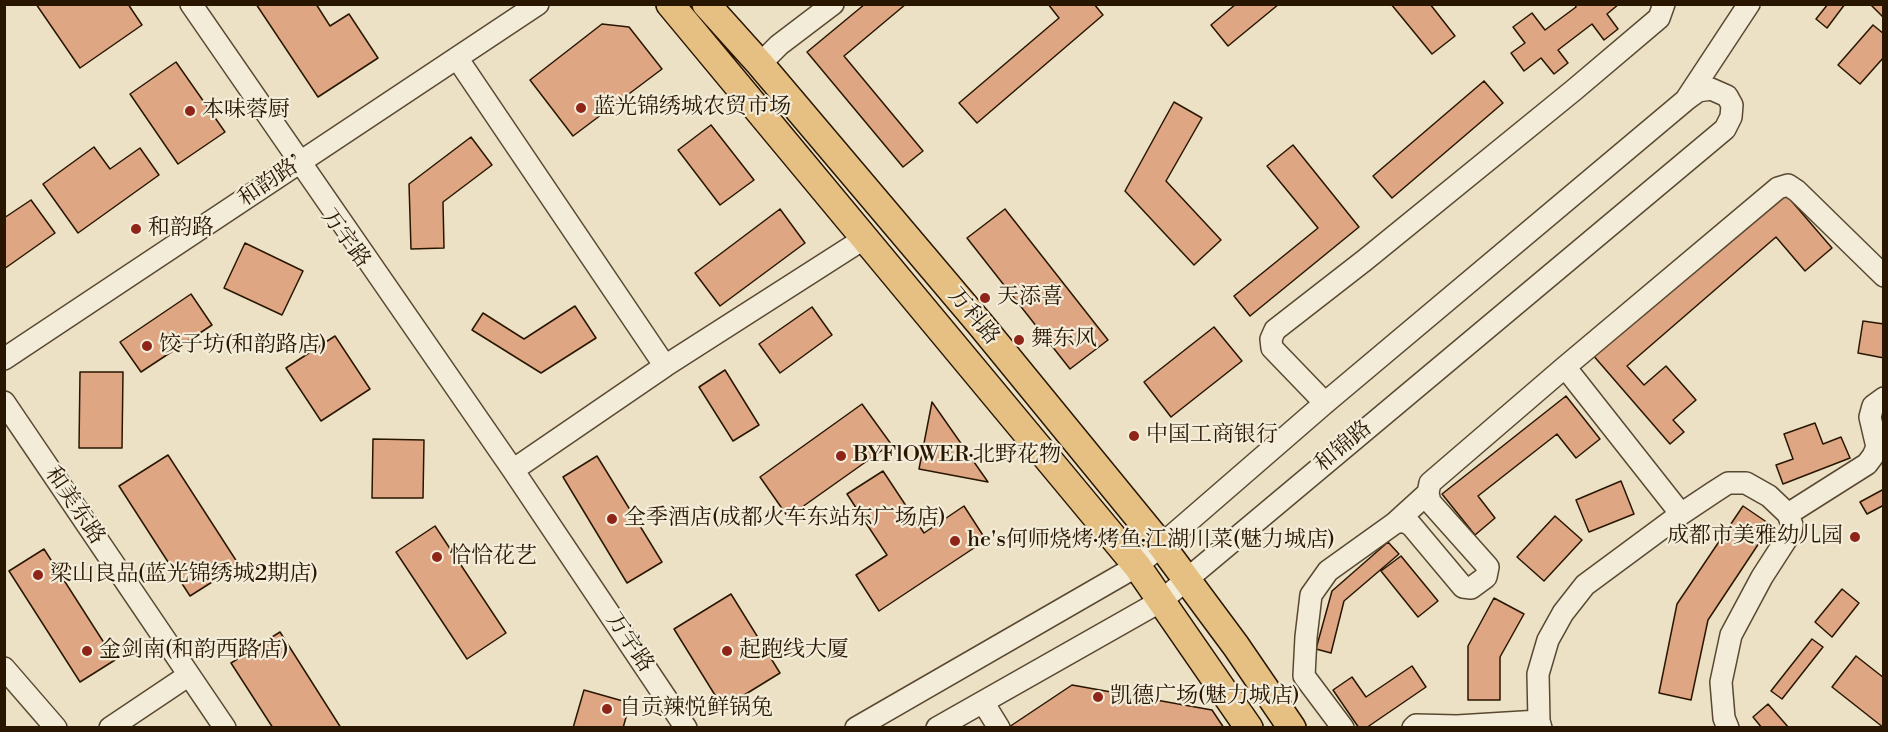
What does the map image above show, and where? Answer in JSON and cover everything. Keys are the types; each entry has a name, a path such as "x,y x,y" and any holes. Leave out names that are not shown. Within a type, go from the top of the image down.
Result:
{"main road":[{"name":"万科路","path":"670,4 1137,566 1249,728"},
{"name":"万科路","path":"706,4 760,64 973,316 1161,545 1236,646 1292,728"}],"street":[{"name":"万宇路","path":"183,4 513,470 686,728"},
{"name":"万宇路","path":"191,4 297,165"},
{"name":"和韵路’","path":"4,359 537,4"},
{"path":"760,64 779,45 833,4"},
{"path":"1325,403 1272,348 1271,339 1275,330 1574,90 1659,18 1664,4"},
{"path":"856,728 1137,566 1325,403 1687,99 1749,4"},
{"path":"457,58 665,366"},
{"name":"和锦路","path":"937,728 1161,601 1725,129 1731,117 1732,105 1727,96 1711,88 1687,99"},
{"path":"1395,523 1403,521 1412,525 1463,587 1471,588 1485,577 1488,567 1430,502 1428,493 1430,483 1778,188 1788,185 1797,191 1884,276"},
{"path":"513,470 665,366 865,238"},
{"path":"1565,367 1681,514"},
{"path":"1788,514 1867,464 1874,456 1877,447 1870,417 1873,406 1884,398"},
{"name":"和美东路","path":"4,402 225,728"},
{"path":"1413,728 1416,725 1456,727 1540,724 1538,674 1548,640 1563,613 1585,585 1681,514 1728,483 1746,483 1769,496 1788,514 1792,525 1791,532 1762,577 1731,635 1721,682 1724,718 1728,728"},
{"path":"1343,728 1304,676 1311,595 1328,572 1395,523 1428,493"},
{"path":"4,668 56,728"},
{"path":"110,728 189,675"},
{"path":"982,702 999,728"}],"building":[{"path":"36,4 128,4 142,25 80,68"},
{"path":"256,4 316,4 330,26 349,14 378,58 318,97"},
{"path":"865,4 906,4 844,56 923,151 903,167 807,52"},
{"path":"1048,4 1094,4 1103,15 977,123 959,103 1059,18"},
{"path":"1236,4 1279,4 1228,46 1211,25"},
{"path":"1391,4 1430,4 1455,36 1432,54"},
{"path":"1575,4 1619,4 1607,14 1618,29 1604,40 1592,24 1558,50 1568,63 1554,74 1541,58 1524,71 1511,53 1525,43 1513,27 1532,13 1545,30 1576,7"},
{"path":"1828,4 1845,4 1827,28 1816,19"},
{"path":"1870,4 1884,4 1884,18"},
{"name":"蓝光锦绣城农贸市场","path":"602,24 629,27 662,69 573,136 530,80"},
{"path":"1873,25 1884,34 1884,57 1860,84 1838,65"},
{"path":"176,62 225,132 178,164 130,94"},
{"path":"1484,81 1503,103 1392,198 1373,176"},
{"path":"1174,102 1202,118 1166,181 1221,240 1194,265 1125,191"},
{"path":"711,125 754,180 720,205 678,150"},
{"path":"471,137 492,165 443,202 444,248 411,249 409,184"},
{"path":"1293,145 1359,227 1250,316 1234,296 1318,228 1267,166"},
{"path":"94,147 110,169 140,148 159,175 78,233 43,184"},
{"path":"1782,190 1832,248 1805,271 1776,237 1627,366 1644,385 1666,366 1696,400 1673,420 1684,432 1670,444 1592,354"},
{"path":"31,200 55,233 4,269 4,218"},
{"path":"780,209 805,243 720,306 695,273"},
{"path":"1005,209 1108,340 1070,369 967,238"},
{"path":"245,243 303,271 282,315 224,288"},
{"path":"191,294 212,325 141,372 120,342"},
{"path":"575,306 596,338 541,373 472,330 483,313 524,339"},
{"path":"812,307 832,335 780,373 759,344"},
{"path":"1863,321 1884,324 1884,358 1858,353"},
{"path":"1214,327 1242,361 1171,417 1144,382"},
{"path":"335,336 370,389 321,421 286,368"},
{"path":"725,370 759,425 733,441 699,387"},
{"path":"80,372 123,372 122,448 79,448"},
{"path":"1566,396 1600,439 1576,458 1557,434 1478,496 1495,518 1475,535 1442,494"},
{"path":"932,402 988,482 919,469"},
{"path":"862,404 891,444 788,517 760,477"},
{"path":"1815,423 1823,444 1841,437 1850,458 1783,484 1776,465 1793,459 1784,434"},
{"path":"373,439 424,440 423,498 372,498"},
{"path":"168,455 239,565 190,596 119,486"},
{"name":"全季酒店(成都火车东站东广场店)","path":"597,456 662,562 627,583 563,477"},
{"path":"883,471 924,533 964,506 986,540 879,611 856,575 887,555 847,494"},
{"path":"1621,481 1634,514 1589,532 1576,500"},
{"name":"成都市美雅幼儿园","path":"1884,489 1884,505 1867,514 1860,502"},
{"path":"1743,506 1771,525 1708,620 1691,700 1659,693 1677,604"},
{"path":"1555,516 1582,540 1544,581 1517,557"},
{"path":"435,526 506,633 467,659 396,552"},
{"path":"1388,542 1399,554 1344,601 1331,653 1316,649 1332,591"},
{"path":"44,549 115,660 80,682 9,571"},
{"path":"1401,556 1438,601 1418,617 1381,571"},
{"path":"1842,589 1859,603 1832,637 1815,622"},
{"name":"起跑线大厦","path":"731,594 780,673 723,708 674,629"},
{"path":"1494,598 1524,614 1500,657 1500,700 1468,700 1468,646"},
{"path":"280,632 341,728 273,728 231,663"},
{"path":"1812,639 1823,647 1782,699 1771,691"},
{"path":"1856,656 1884,678 1884,728 1832,687"},
{"path":"1412,666 1426,687 1366,728 1359,728 1333,690 1352,677 1366,697"},
{"name":"凯德广场(魅力城店)","path":"1072,685 1212,710 1224,728 1009,727"},
{"path":"584,690 630,703 623,728 573,728"},
{"path":"1768,704 1789,728 1762,728 1753,717"}],"place":[{"name":"蓝光锦绣城农贸市场","path":"581,108"},
{"name":"本味蓉厨","path":"190,111"},
{"name":"和韵路","path":"136,229"},
{"name":"天添喜","path":"985,298"},
{"name":"舞东风","path":"1019,340"},
{"name":"饺子坊(和韵路店)","path":"147,346"},
{"name":"中国工商银行","path":"1134,436"},
{"name":"BYFlOWER·北野花物","path":"841,456"},
{"name":"全季酒店(成都火车东站东广场店)","path":"612,519"},
{"name":"成都市美雅幼儿园","path":"1855,537"},
{"name":"he's何师烧烤·烤鱼·江湖川菜(魅力城店)","path":"955,541"},
{"name":"恰恰花艺","path":"437,557"},
{"name":"梁山良品(蓝光锦绣城2期店)","path":"38,575"},
{"name":"金剑南(和韵西路店)","path":"87,651"},
{"name":"起跑线大厦","path":"727,651"},
{"name":"凯德广场(魅力城店)","path":"1098,697"},
{"name":"自贡辣悦鲜锅兔","path":"607,709"}]}
